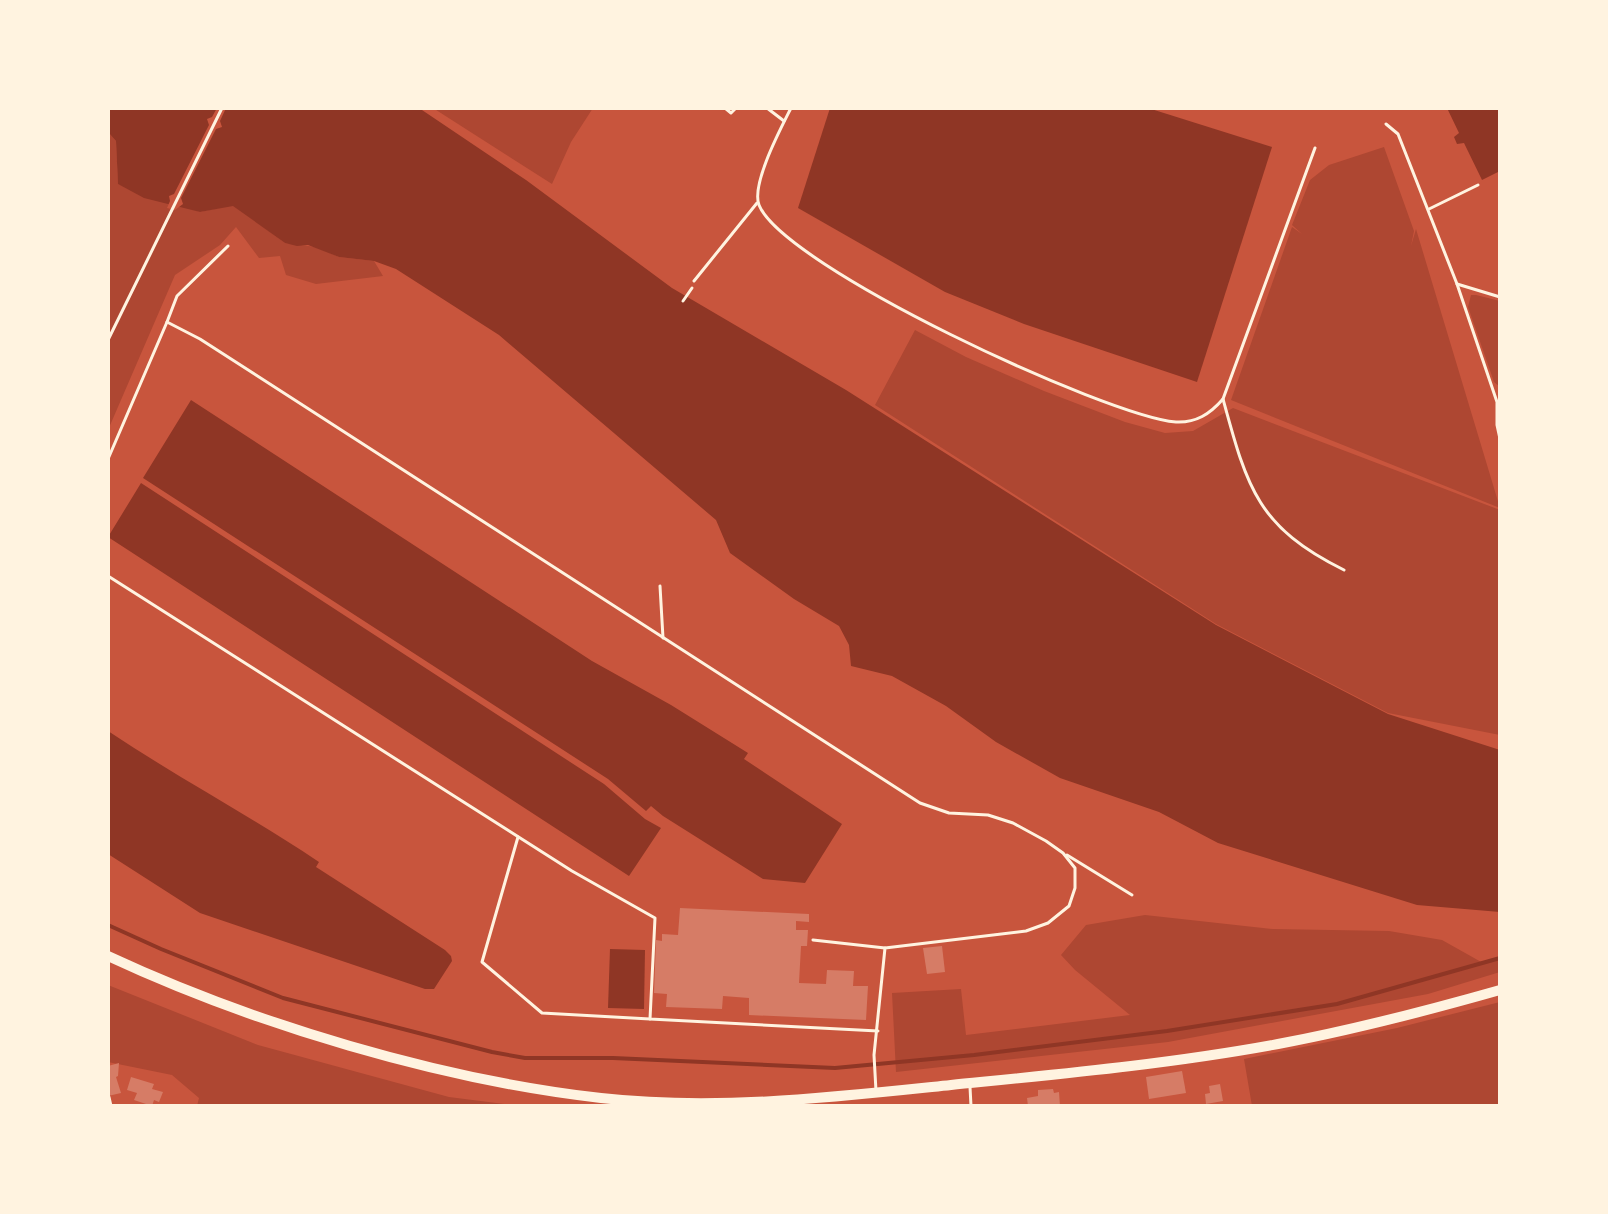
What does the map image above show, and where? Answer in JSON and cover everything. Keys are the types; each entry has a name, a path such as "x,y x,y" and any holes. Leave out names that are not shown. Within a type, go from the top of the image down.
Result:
{"main road":[{"path":"108,956 194,993 282,1024 397,1057 519,1085 604,1098 702,1102 876,1093 1047,1076 1273,1045 1385,1022 1500,990"}],"lane":[{"path":"108,340 117,316 222,108"},
{"path":"725,108 731,113 736,108"},
{"path":"767,108 784,121"},
{"path":"791,108 757,193 758,203 774,227 816,258 901,309 973,346 1067,386 1160,419 1192,422 1212,412 1223,399 1315,148"},
{"path":"1386,124 1398,134 1457,284 1498,402 1500,439"},
{"path":"1429,209 1478,185"},
{"path":"694,281 758,203"},
{"path":"108,459 177,296 228,246"},
{"path":"1457,284 1500,297"},
{"path":"167,322 200,339 920,803 936,811 988,815 1000,819 1046,841 1132,895"},
{"path":"1223,399 1241,465 1252,492 1274,522 1298,543 1344,570"},
{"path":"108,576 518,836 655,918 650,1019"},
{"path":"660,586 663,638"},
{"path":"518,836 482,962 542,1013 878,1031"},
{"path":"813,940 885,948 1026,931 1048,923 1069,906 1075,888 1075,868 1063,853"},
{"path":"876,1093 874,1055 885,948"},
{"path":"970,1083 971,1106"}],"path":[{"path":"683,301 694,281"},
{"path":"109,1097 111,1106"}],"shaded area":[{"path":"108,108 419,108 526,180 672,288 846,390 1216,625 1388,714 1500,750 1500,912 1417,905 1218,843 1159,812 1060,778 996,742 946,706 892,676 851,666 849,645 839,626 794,599 730,553 716,520 499,335 396,269 374,261 339,257 308,245 285,243 233,206 200,212 144,198 118,184 116,141 108,132"},
{"path":"433,108 593,108 571,142 552,184"},
{"path":"830,108 1148,108 1272,147 1197,382 1024,324 945,292 798,208"},
{"path":"1447,108 1500,108 1500,171 1482,180 1464,143 1457,144 1454,137 1459,133"},
{"path":"108,132 116,141 118,184 200,212 233,205 285,243 316,247 339,257 374,261 383,276 316,284 286,275 280,256 259,258 236,227 220,245 175,275 108,430"},
{"path":"1384,147 1414,231 1411,246 1416,229 1500,508 1231,400 1292,227 1302,234 1292,225 1310,180 1329,165"},
{"path":"1471,295 1500,301 1500,387 1494,382 1468,307"},
{"path":"915,330 966,357 1125,422 1165,433 1193,431 1233,408 1500,510 1500,735 1388,713 1216,624 875,405"},
{"path":"191,400 592,661 748,753 744,759 842,824 805,883 763,879 651,806 646,811 608,779 143,478"},
{"path":"141,483 604,784 645,819 661,828 629,876 108,537"},
{"path":"108,731 293,845 319,862 316,867 445,950 452,961 434,989 425,989 200,913 108,854"},
{"path":"1145,915 1273,929 1389,931 1442,940 1483,963 1500,958 1500,972 1428,994 1168,1042 896,1072 892,993 961,989 966,1035 1130,1015 1061,955 1086,925"},
{"path":"610,949 645,950 644,1009 608,1008"},
{"path":"108,985 258,1045 449,1097 519,1106 197,1106 199,1098 172,1075 108,1062"},
{"path":"1500,1002 1500,1106 1252,1106 1244,1059 1397,1028"}],"pier":[{"path":"217,108 226,108 220,121 222,127 216,129 181,198 183,204 175,210 167,208 169,196 174,194 209,125 207,119"}],"building":[{"path":"680,908 809,914 809,922 796,921 796,930 808,930 807,946 801,946 799,983 826,984 827,970 854,971 853,986 868,986 866,1020 749,1015 749,998 723,996 722,1009 666,1007 667,994 654,993 656,940 662,941 662,934 678,935"},
{"path":"942,946 945,972 927,974 923,948"},
{"path":"119,1063 116,1077 121,1093 108,1096 108,1066"},
{"path":"1182,1071 1186,1093 1149,1099 1146,1077"},
{"path":"131,1077 154,1084 152,1089 163,1092 159,1102 154,1100 152,1106 134,1100 137,1093 127,1090"},
{"path":"1220,1084 1223,1101 1206,1104 1205,1094 1210,1093 1209,1086"},
{"path":"1053,1089 1054,1093 1059,1092 1060,1106 1028,1106 1027,1098 1038,1096 1038,1090"}],"waterway":[{"path":"108,925 283,998 492,1052 525,1058 613,1058 835,1068 974,1055 1167,1031 1337,1004 1500,958"}]}
